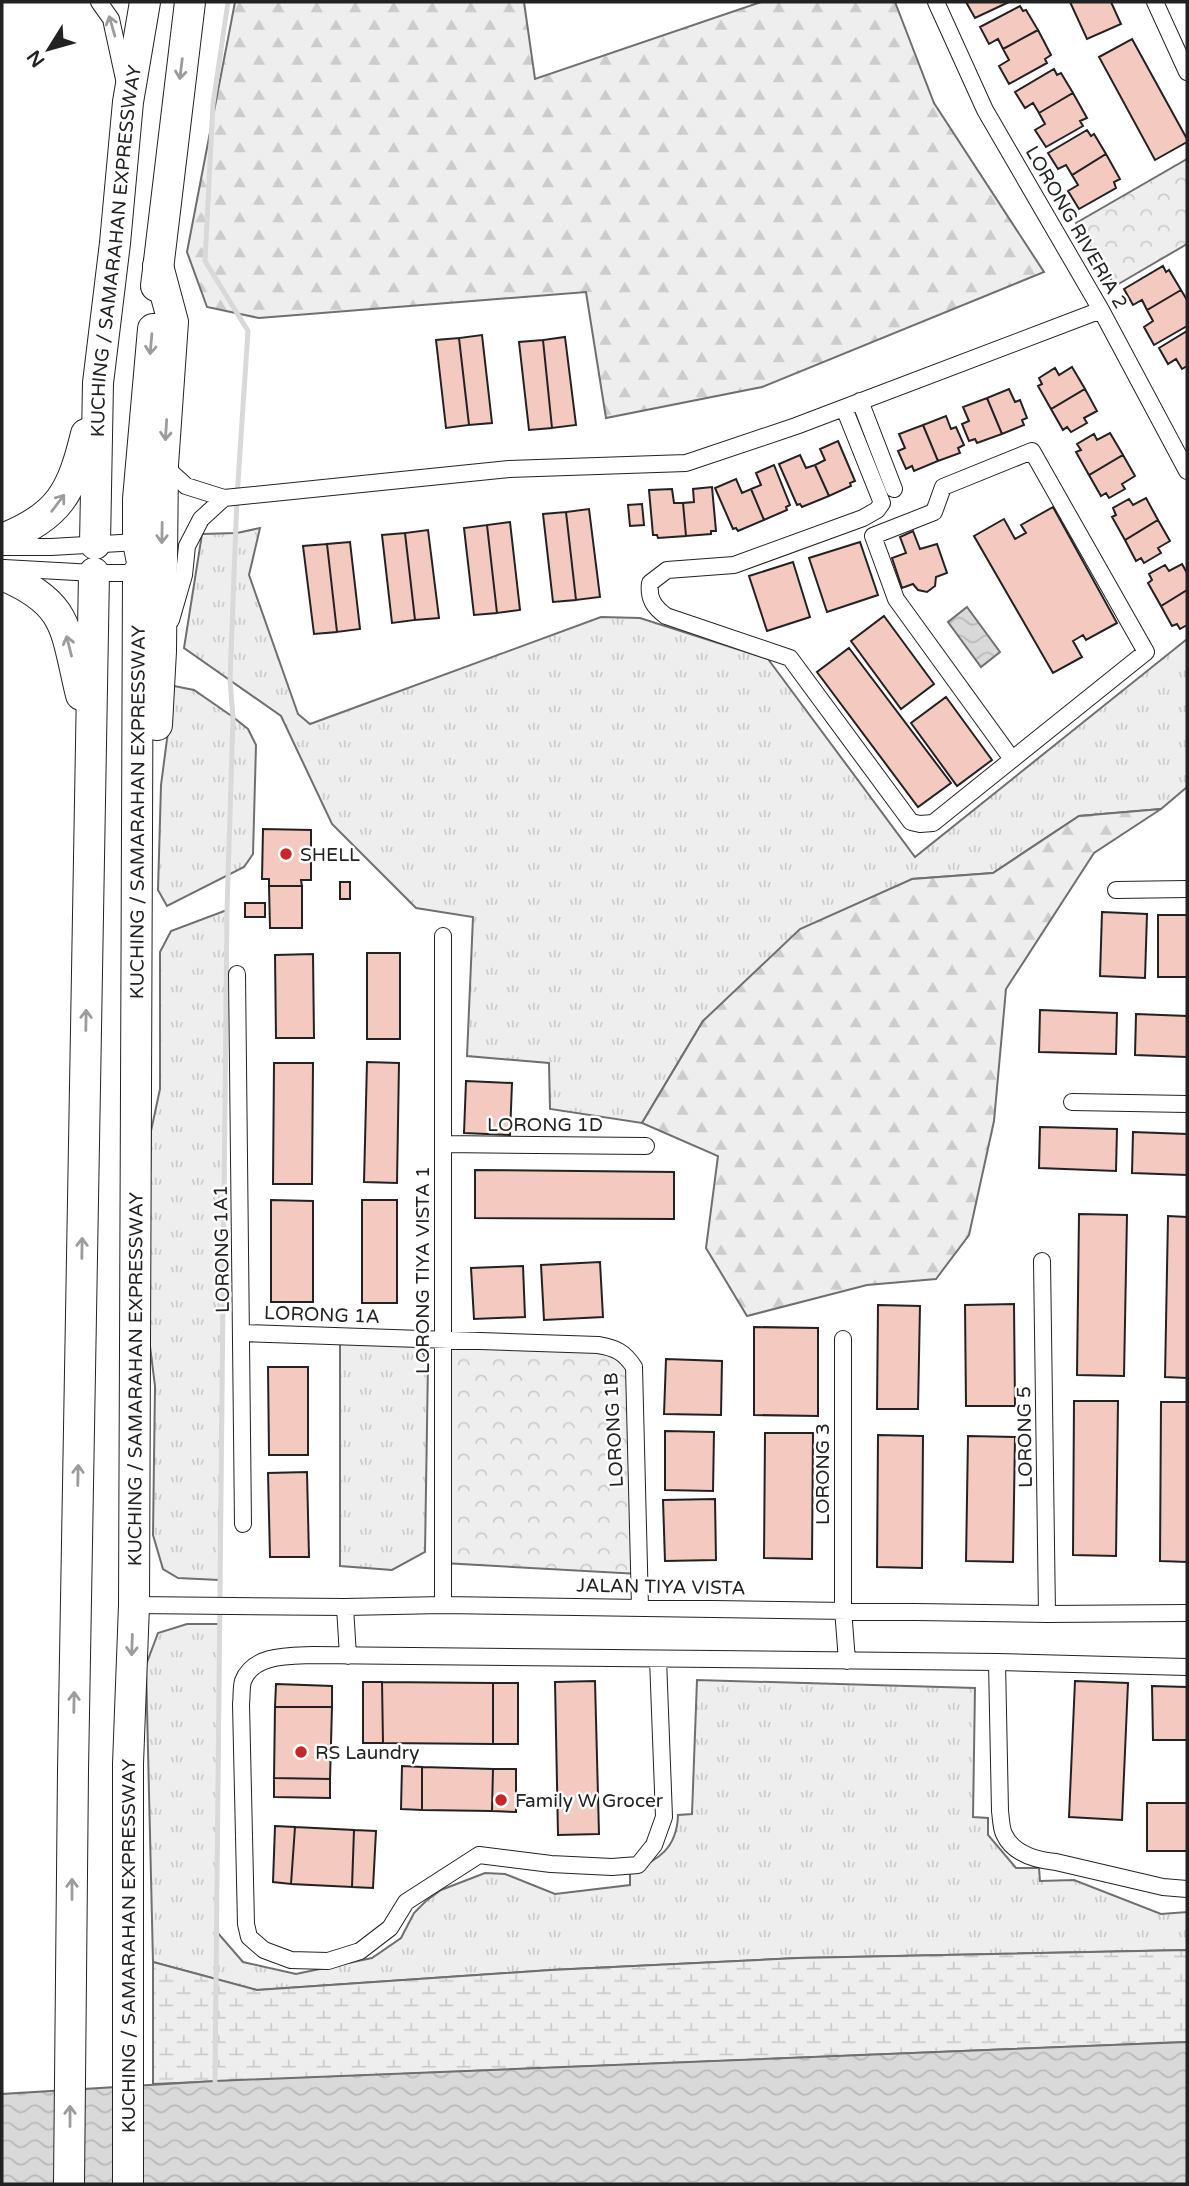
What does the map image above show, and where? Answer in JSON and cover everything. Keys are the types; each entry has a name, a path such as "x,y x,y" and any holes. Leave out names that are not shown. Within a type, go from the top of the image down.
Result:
{"highway":[{"name":"KUCHING / SAMARAHAN EXPRESSWAY","path":"69,2184 73,1771 98,383 116,243 128,102 145,2"},
{"path":"160,652 138,542 138,499 158,266 190,2"},
{"path":"136,1130 146,1117 151,1096 154,827 163,465 173,322 158,266"},
{"path":"2,539 47,516 72,482 98,383"},
{"name":"KUCHING / SAMARAHAN EXPRESSWAY","path":"128,2184 128,1764 134,1605 138,573"},
{"path":"2,575 40,594 62,620 92,736"}],"street":[{"path":"99,2 111,19 128,102"},
{"name":"LORONG RIVERIA 2","path":"936,2 985,110 1101,310 1187,471"},
{"path":"1155,2 1187,72"},
{"path":"163,465 187,486 224,498 509,469 686,463 844,408 1101,310"},
{"path":"860,401 894,489"},
{"path":"844,408 882,503 877,510 863,518 734,565 667,570 650,583 649,596 658,610 666,616 790,658 911,821 920,824 933,823 1146,652 1032,452 943,487 934,512 873,536 896,598 1012,759"},
{"path":"160,652 184,575 187,547 201,519 224,498"},
{"path":"2,568 94,558 138,542"},
{"path":"2,547 94,558 138,573"},
{"path":"1116,890 1187,890"},
{"name":"LORONG TIYA VISTA 1","path":"443,936 443,1605"},
{"name":"LORONG 1A1","path":"237,974 243,1524"},
{"path":"1072,1102 1187,1104"},
{"name":"LORONG 1D","path":"443,1144 646,1146"},
{"name":"LORONG 5","path":"1042,1261 1047,1614"},
{"name":"LORONG 1A","path":"243,1333 443,1339"},
{"name":"LORONG 1B","path":"443,1339 598,1345 617,1349 627,1356 634,1367 640,1607"},
{"name":"LORONG 3","path":"843,1339 843,1609 847,1661"},
{"name":"JALAN TIYA VISTA","path":"134,1605 443,1605 1047,1614 1187,1613"},
{"path":"345,1607 348,1656"},
{"path":"658,1659 664,1817 654,1845 638,1865 612,1867 551,1864 479,1855 406,1902 390,1928 360,1951 328,1961 291,1960 264,1950 249,1937 246,1924 241,1704 243,1680 255,1667 270,1657 348,1656 997,1662 1187,1667"},
{"path":"997,1662 1000,1811 1004,1834 1021,1854 1042,1861 1056,1861 1163,1887 1187,1889"}],"green space":[{"path":"235,2 524,2 535,79 761,2 895,2 934,103 1044,272 762,387 606,418 586,292 259,318 207,307 187,252"},
{"path":"1187,159 1187,244 1115,286 1076,223"},
{"path":"260,528 249,575 298,714 310,724 601,617 640,618 768,659 915,857 1187,639 1187,787 1161,809 1079,816 993,873 912,879 703,1021 642,1123 550,1109 549,1063 467,1056 473,917 416,908 332,824 281,716 184,648 202,534 237,533"},
{"path":"174,686 194,690 233,717 248,729 256,745 253,854 244,867 167,906 158,890 161,785"},
{"path":"1161,809 1094,853 1006,989 994,1121 969,1235 936,1279 867,1285 747,1316 706,1248 718,1156 642,1123 703,1021 800,929 912,879 993,873 1079,816"},
{"path":"227,910 219,1580 178,1578 163,1569 153,1535 155,1386 147,1322 151,1131 160,1089 160,952 171,931"},
{"path":"340,1336 414,1338 428,1362 425,1552 392,1570 340,1566"},
{"path":"443,1339 598,1345 627,1356 639,1574 443,1563"},
{"path":"187,1624 219,1624 216,1931 243,1962 296,1974 372,1958 401,1938 414,1913 426,1901 441,1890 485,1873 505,1874 555,1894 630,1885 630,1872 650,1863 670,1844 678,1815 692,1814 697,1680 975,1688 973,1817 988,1818 988,1835 1016,1868 1039,1868 1040,1881 1074,1880 1161,1914 1187,1912 1187,1950 798,1958 551,1970 257,1990 153,1962 146,1665 158,1633"},
{"path":"1187,1950 1187,2042 153,2084 153,1962 257,1990 551,1970 798,1958"}],"water":[{"path":"967,607 1000,652 981,667 948,622"},
{"path":"1187,2042 1187,2184 2,2184 2,2094 215,2081"}],"building":[{"path":"966,2 1009,2 975,18"},
{"path":"1070,2 1111,2 1121,24 1087,39"},
{"path":"1020,6 1023,11 1026,10 1038,30 1003,49 998,39 989,44 980,27"},
{"path":"1038,30 1051,55 1045,59 1047,63 1009,84 999,66 1009,60 1003,49"},
{"path":"1132,39 1187,139 1187,142 1155,160 1099,57"},
{"path":"1054,69 1057,75 1061,73 1073,93 1039,113 1033,103 1025,108 1015,92"},
{"path":"1073,93 1087,118 1080,121 1083,126 1046,147 1035,130 1045,124 1039,113"},
{"path":"1087,130 1091,136 1094,134 1106,154 1072,175 1066,165 1058,169 1048,153"},
{"path":"1106,154 1120,179 1114,182 1116,188 1079,209 1068,191 1078,185 1072,175"},
{"path":"1163,266 1166,272 1169,270 1181,290 1147,310 1142,300 1133,305 1124,289"},
{"path":"1181,290 1187,300 1187,326 1154,345 1144,327 1153,321 1147,310"},
{"path":"1187,331 1187,366 1182,369 1176,359 1168,364 1159,348"},
{"path":"482,335 492,423 469,425 459,338"},
{"path":"565,337 576,425 552,428 543,340"},
{"path":"459,338 469,425 446,428 436,340"},
{"path":"543,340 552,428 529,430 519,342"},
{"path":"1072,367 1085,389 1051,409 1038,386 1042,384 1039,378 1055,368 1059,375"},
{"path":"1009,389 1015,402 1020,400 1027,418 1022,420 1024,425 1002,434 987,398"},
{"path":"1085,389 1097,411 1084,418 1087,423 1071,432 1067,427 1063,430 1051,409"},
{"path":"987,398 1002,434 977,443 975,439 969,441 962,424 969,421 963,407"},
{"path":"946,416 951,429 956,427 964,445 958,448 960,453 938,461 923,425"},
{"path":"923,425 938,461 914,471 912,466 906,469 898,451 905,448 899,434"},
{"path":"1110,433 1123,455 1089,475 1076,452 1081,450 1077,444 1094,434 1097,440"},
{"path":"838,441 855,481 850,483 851,486 829,496 815,465 825,460 820,449"},
{"path":"800,455 806,468 815,465 829,496 802,507 797,505 779,464"},
{"path":"1123,455 1135,476 1122,484 1125,489 1109,498 1106,493 1101,496 1089,475"},
{"path":"774,465 790,505 786,507 787,510 764,520 751,489 761,485 756,473"},
{"path":"736,479 742,493 751,489 764,520 738,531 733,529 715,488"},
{"path":"712,487 716,531 711,531 711,534 686,536 683,503 694,502 693,489"},
{"path":"672,489 674,503 683,503 686,536 658,538 653,535 649,490"},
{"path":"1146,498 1158,520 1125,540 1112,517 1116,515 1113,508 1129,499 1133,505"},
{"path":"642,504 644,525 630,526 628,505"},
{"path":"1053,507 1117,623 1086,640 1083,635 1073,641 1082,657 1053,673 974,536 1004,519 1015,539 1026,533 1021,525"},
{"path":"589,509 600,597 576,600 566,512"},
{"path":"566,512 576,600 553,602 543,514"},
{"path":"1158,520 1170,541 1158,548 1161,553 1144,563 1141,558 1136,561 1125,540"},
{"path":"510,522 520,610 497,613 487,525"},
{"path":"487,525 497,613 474,615 464,528"},
{"path":"428,530 439,618 415,620 405,533"},
{"path":"913,531 920,549 937,544 947,573 936,577 935,586 927,592 918,590 913,584 902,588 892,558 906,553 900,537"},
{"path":"405,533 415,620 392,623 382,535"},
{"path":"350,542 360,629 337,632 327,544"},
{"path":"860,542 878,595 827,612 809,558"},
{"path":"327,544 337,632 314,634 303,546"},
{"path":"793,562 810,617 767,631 749,576"},
{"path":"1182,564 1187,573 1187,590 1161,606 1148,583 1152,580 1149,574 1165,565 1169,571"},
{"path":"1187,590 1187,625 1180,629 1177,624 1172,626 1161,606"},
{"path":"884,616 934,684 901,709 851,641"},
{"path":"849,648 951,783 918,807 817,672"},
{"path":"946,697 992,760 957,786 911,723"},
{"path":"263,829 311,830 311,880 301,880 302,886 269,886 269,879 262,879"},
{"path":"340,882 350,882 350,899 340,899"},
{"path":"269,886 302,886 302,928 270,928"},
{"path":"245,903 265,903 265,917 245,917"},
{"path":"1102,912 1147,914 1145,978 1100,976"},
{"path":"1158,915 1187,915 1187,977 1158,977"},
{"path":"367,953 400,953 400,1039 367,1039"},
{"path":"313,954 314,1038 276,1038 275,955"},
{"path":"1040,1010 1117,1013 1116,1054 1039,1052"},
{"path":"1136,1014 1187,1016 1187,1057 1135,1055"},
{"path":"367,1062 399,1063 397,1183 364,1182"},
{"path":"274,1063 313,1063 312,1184 273,1184"},
{"path":"466,1081 512,1083 510,1135 464,1133"},
{"path":"1040,1127 1117,1129 1116,1171 1039,1168"},
{"path":"1133,1132 1187,1134 1187,1175 1132,1173"},
{"path":"475,1170 674,1172 674,1219 475,1218"},
{"path":"271,1200 313,1201 313,1302 271,1302"},
{"path":"362,1200 397,1200 397,1303 362,1303"},
{"path":"1079,1214 1127,1215 1124,1376 1077,1375"},
{"path":"1168,1216 1187,1217 1187,1378 1165,1377"},
{"path":"600,1262 603,1317 544,1320 541,1265"},
{"path":"523,1266 525,1317 474,1319 471,1268"},
{"path":"1014,1304 1015,1406 966,1406 965,1305"},
{"path":"878,1305 920,1306 918,1409 877,1409"},
{"path":"754,1327 818,1328 818,1416 754,1415"},
{"path":"666,1359 722,1361 721,1415 664,1414"},
{"path":"268,1367 308,1367 308,1455 269,1455"},
{"path":"1074,1401 1118,1401 1116,1556 1073,1555"},
{"path":"1161,1402 1187,1402 1187,1562 1160,1561"},
{"path":"665,1431 714,1432 713,1491 665,1490"},
{"path":"765,1433 813,1433 812,1559 764,1558"},
{"path":"878,1435 923,1436 922,1568 877,1567"},
{"path":"968,1436 1015,1437 1013,1562 966,1561"},
{"path":"307,1472 309,1557 270,1557 268,1473"},
{"path":"715,1499 716,1560 665,1561 663,1500"},
{"path":"595,1681 599,1834 558,1835 555,1682"},
{"path":"1075,1681 1128,1683 1122,1820 1069,1817"},
{"path":"363,1682 382,1682 383,1743 363,1743"},
{"path":"382,1682 493,1683 493,1744 383,1743"},
{"path":"493,1683 518,1683 518,1744 493,1744"},
{"path":"276,1684 332,1686 332,1707 275,1707"},
{"path":"1152,1686 1187,1687 1187,1740 1153,1740"},
{"path":"275,1707 332,1707 330,1779 274,1778"},
{"path":"402,1766 422,1767 422,1810 401,1809"},
{"path":"422,1767 493,1769 492,1811 422,1810"},
{"path":"493,1769 516,1769 516,1812 492,1811"},
{"path":"274,1778 330,1779 330,1798 274,1797"},
{"path":"1147,1803 1187,1803 1187,1851 1147,1851"},
{"path":"275,1826 295,1827 291,1884 273,1882"},
{"path":"295,1827 354,1830 352,1887 291,1884"},
{"path":"354,1830 376,1831 373,1888 352,1887"}],"waterway":[{"path":"215,2081 227,910 233,717 230,680 237,497 248,331 205,261 213,104 228,2"}],"place":[{"name":"SHELL","path":"286,854"},
{"name":"RS Laundry","path":"301,1752"},
{"name":"Family W Grocer","path":"501,1800"}]}
